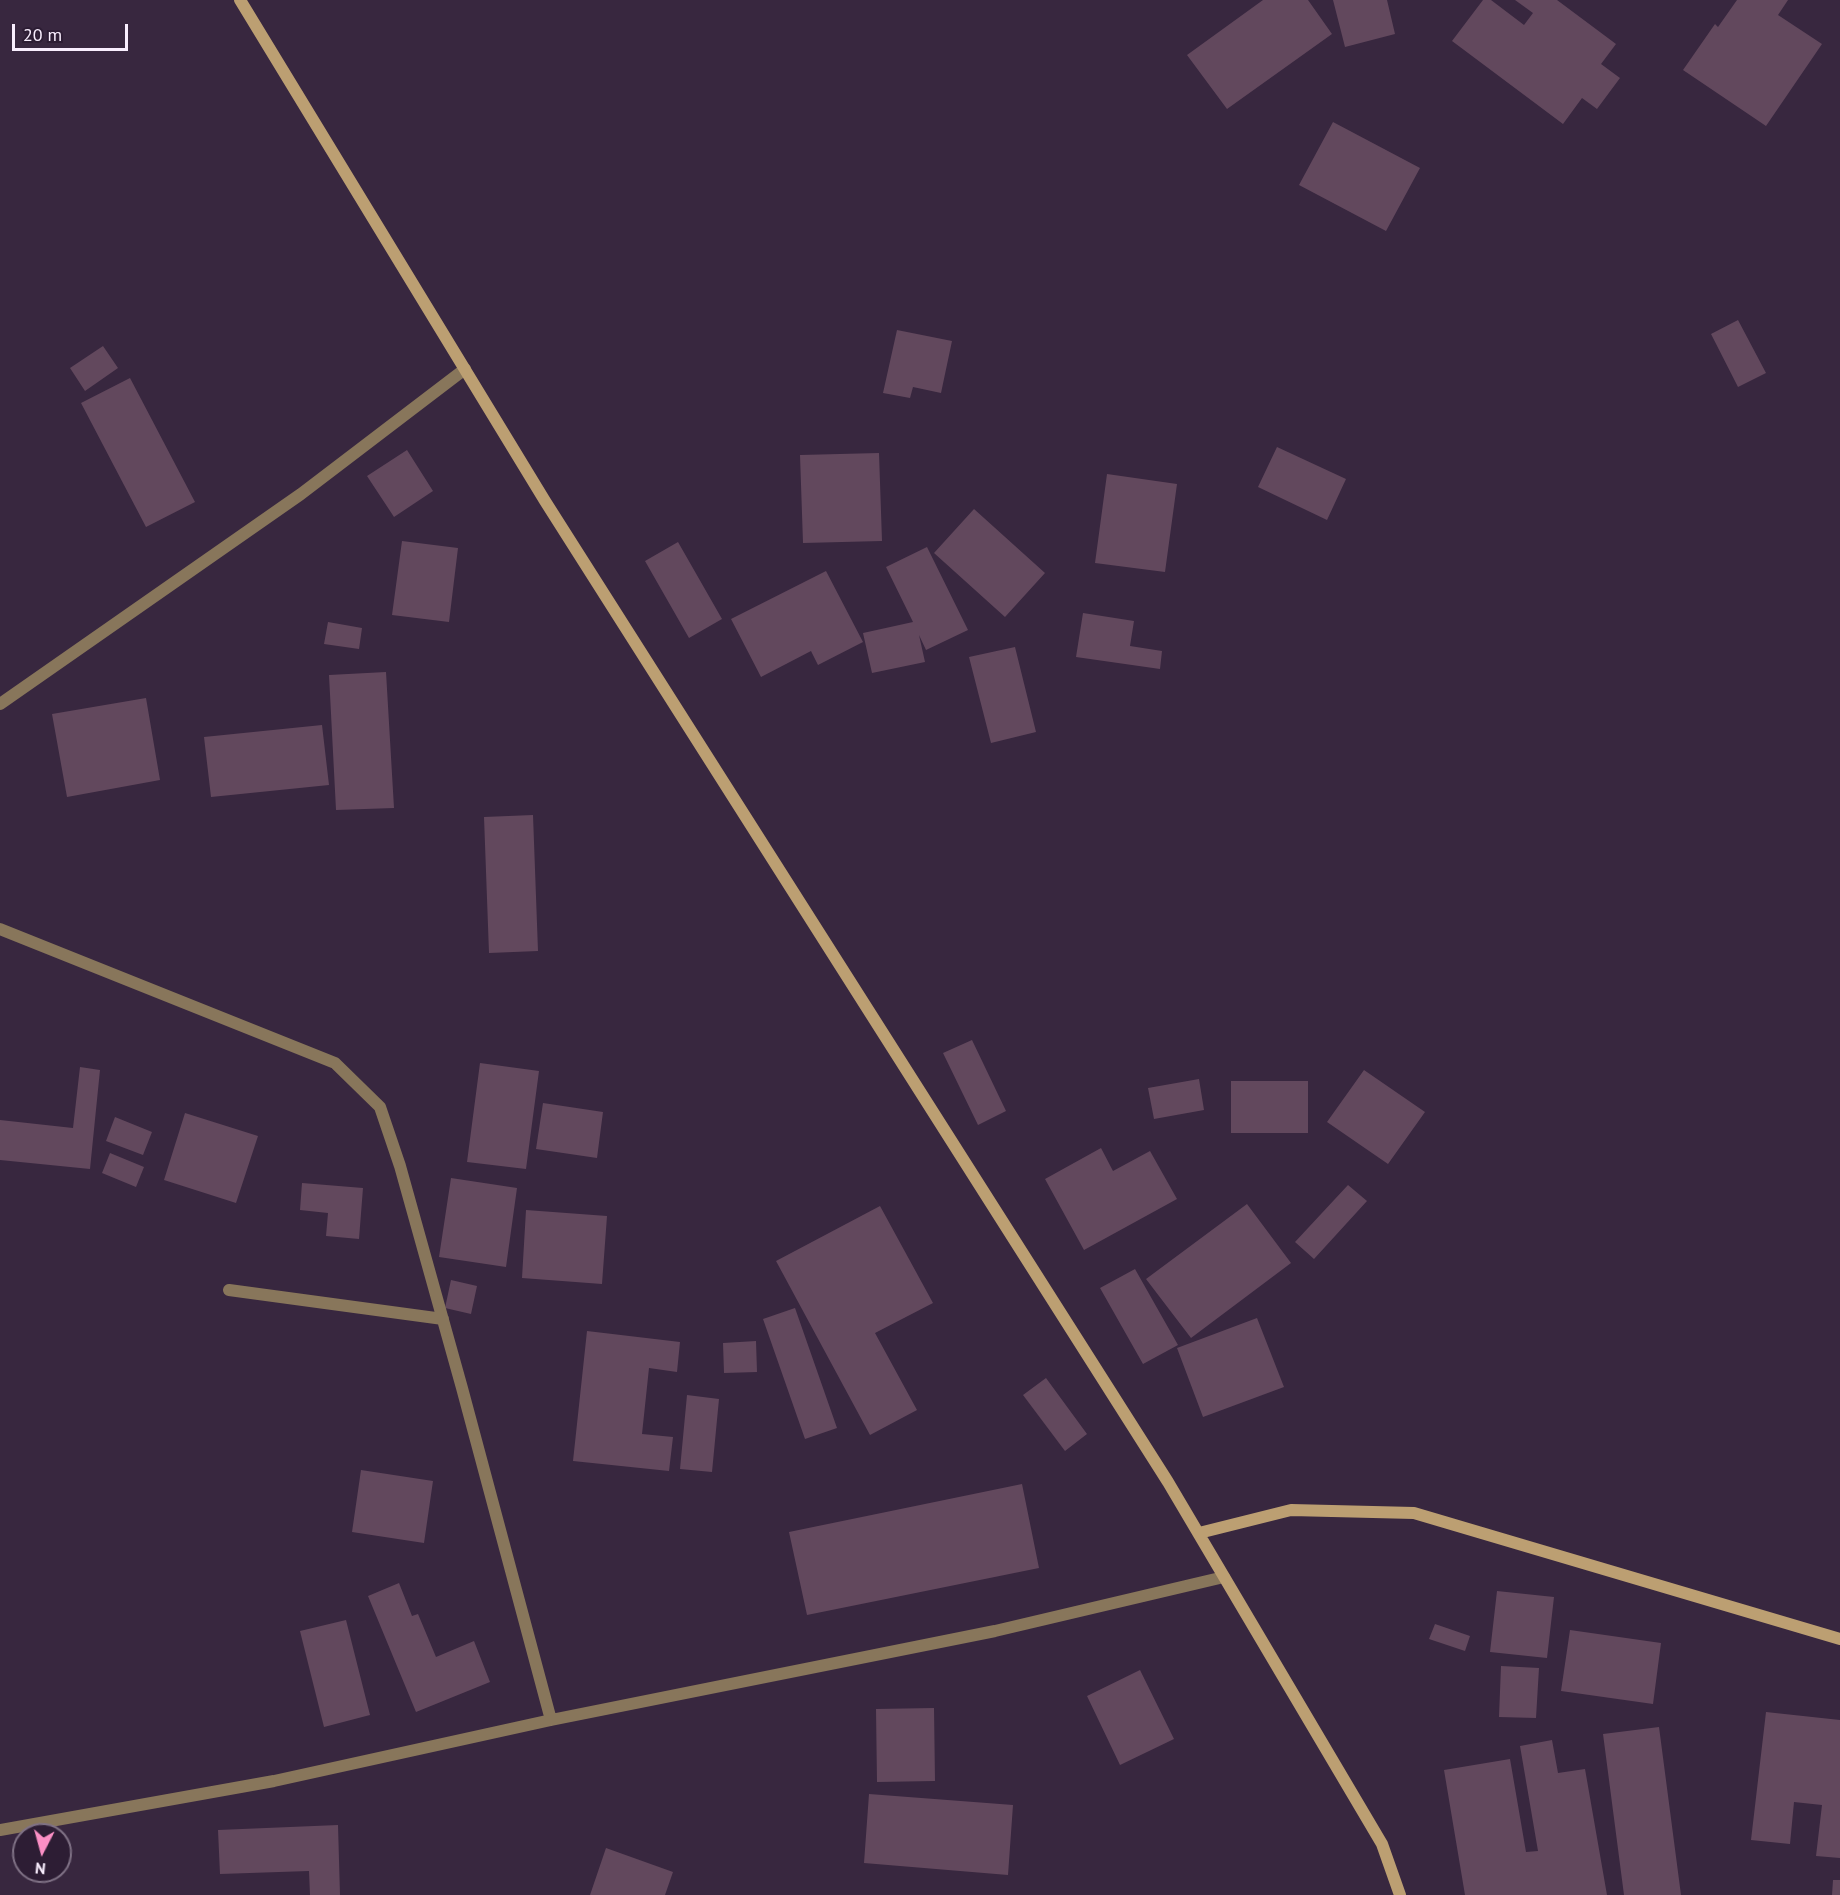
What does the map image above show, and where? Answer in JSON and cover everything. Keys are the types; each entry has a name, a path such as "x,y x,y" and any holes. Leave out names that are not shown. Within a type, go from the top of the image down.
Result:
{"street":[{"path":"240,0 545,501 1198,1533 1382,1844 1400,1895"},
{"path":"0,704 301,495 465,369"},
{"path":"0,929 335,1063 380,1107 400,1166 443,1319 550,1720"},
{"path":"229,1290 443,1319"},
{"path":"1198,1533 1291,1510 1414,1513 1840,1639"},
{"path":"0,1830 274,1781 550,1720 995,1631 1224,1577"}],"building":[{"path":"1263,0 1308,0 1332,34 1227,109 1187,55"},
{"path":"1333,0 1387,0 1395,34 1345,47"},
{"path":"1483,0 1491,0 1524,25 1533,13 1515,0 1557,0 1616,44 1601,64 1620,78 1597,109 1582,98 1563,124 1452,41"},
{"path":"1737,0 1788,0 1778,15 1822,44 1766,126 1683,70 1715,24 1718,27"},
{"path":"1333,122 1420,168 1386,231 1299,185"},
{"path":"1738,320 1766,373 1738,387 1711,334"},
{"path":"897,330 952,341 941,393 913,387 910,398 883,393"},
{"path":"103,346 118,368 85,391 70,368"},
{"path":"130,378 195,502 146,527 81,403"},
{"path":"1277,447 1346,479 1327,520 1258,487"},
{"path":"407,450 433,491 394,517 367,476"},
{"path":"879,453 882,541 803,543 800,455"},
{"path":"1107,474 1177,484 1165,572 1095,563"},
{"path":"974,509 1045,573 1005,617 934,553"},
{"path":"402,541 458,548 449,622 392,615"},
{"path":"678,542 722,619 689,638 645,561"},
{"path":"927,547 968,630 926,650 919,635 925,662 872,673 863,633 913,622 886,567"},
{"path":"826,571 863,642 818,665 811,651 761,677 731,619"},
{"path":"1083,613 1134,621 1130,646 1162,651 1160,669 1076,657"},
{"path":"328,622 362,628 359,649 324,644"},
{"path":"1015,647 1036,732 991,743 969,657"},
{"path":"386,672 394,808 336,810 329,675"},
{"path":"146,698 160,780 67,797 52,714"},
{"path":"322,725 329,785 211,797 204,737"},
{"path":"533,815 538,951 489,953 484,817"},
{"path":"972,1040 1006,1111 978,1125 943,1053"},
{"path":"480,1063 539,1071 526,1169 467,1162"},
{"path":"80,1067 100,1070 90,1169 0,1160 0,1120 73,1128"},
{"path":"1364,1070 1425,1112 1388,1164 1327,1122"},
{"path":"1199,1079 1204,1110 1154,1119 1148,1088"},
{"path":"1231,1081 1308,1081 1308,1133 1231,1133"},
{"path":"543,1103 603,1112 597,1158 536,1149"},
{"path":"185,1113 258,1136 236,1203 164,1180"},
{"path":"115,1117 152,1132 143,1155 106,1141"},
{"path":"1101,1148 1113,1171 1150,1151 1177,1199 1084,1250 1045,1179"},
{"path":"110,1153 144,1167 136,1187 102,1173"},
{"path":"451,1178 517,1188 506,1267 439,1257"},
{"path":"302,1183 363,1188 359,1239 326,1236 328,1213 300,1210"},
{"path":"1348,1185 1367,1201 1314,1259 1295,1242"},
{"path":"1247,1204 1291,1263 1191,1338 1146,1279"},
{"path":"880,1206 933,1303 875,1333 917,1410 870,1435 776,1261"},
{"path":"526,1210 607,1216 602,1284 522,1278"},
{"path":"1135,1269 1178,1345 1143,1364 1100,1288"},
{"path":"451,1280 477,1286 471,1314 445,1308"},
{"path":"795,1308 837,1428 805,1439 763,1319"},
{"path":"1257,1318 1284,1387 1203,1417 1177,1348"},
{"path":"587,1331 680,1342 677,1372 649,1368 642,1434 673,1437 669,1471 573,1461"},
{"path":"756,1341 757,1372 724,1373 723,1343"},
{"path":"1046,1378 1087,1434 1065,1451 1023,1395"},
{"path":"687,1395 719,1399 712,1472 680,1469"},
{"path":"361,1470 433,1481 424,1543 352,1532"},
{"path":"1022,1484 1039,1568 807,1615 789,1532"},
{"path":"399,1583 412,1616 418,1614 436,1657 474,1641 490,1682 416,1712 368,1596"},
{"path":"1497,1591 1554,1597 1547,1658 1490,1652"},
{"path":"346,1620 370,1715 324,1727 300,1631"},
{"path":"1435,1624 1470,1636 1465,1651 1429,1639"},
{"path":"1570,1630 1661,1643 1653,1704 1561,1691"},
{"path":"1501,1666 1539,1668 1536,1718 1499,1717"},
{"path":"1140,1670 1174,1739 1120,1765 1087,1696"},
{"path":"934,1708 935,1781 877,1782 876,1709"},
{"path":"1766,1712 1840,1720 1840,1858 1816,1856 1822,1805 1794,1802 1790,1844 1751,1840"},
{"path":"1659,1727 1681,1895 1624,1895 1603,1734"},
{"path":"1552,1740 1558,1773 1585,1769 1607,1895 1465,1895 1444,1770 1510,1759 1526,1852 1538,1851 1520,1746"},
{"path":"869,1794 1013,1805 1008,1875 864,1863"},
{"path":"338,1825 340,1895 310,1895 309,1871 220,1874 218,1830"},
{"path":"606,1848 673,1872 665,1895 590,1895"},
{"path":"1833,1880 1840,1880 1840,1895 1832,1895"}]}
